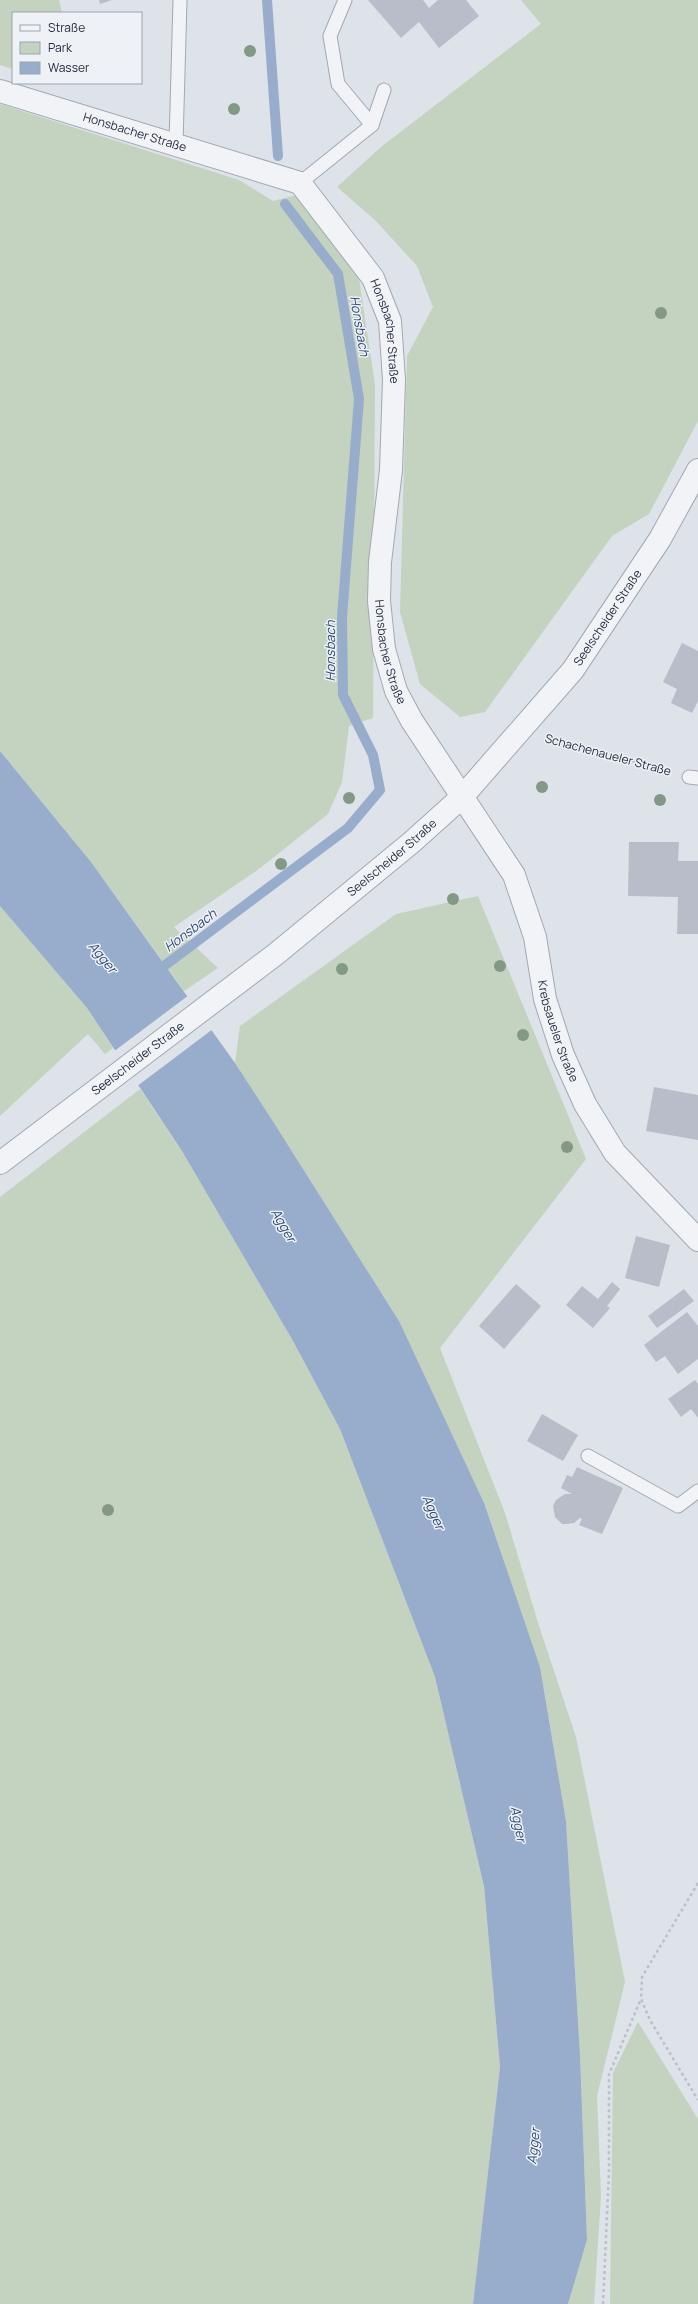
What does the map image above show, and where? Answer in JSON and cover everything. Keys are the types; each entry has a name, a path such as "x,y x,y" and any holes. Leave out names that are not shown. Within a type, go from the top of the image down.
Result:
{"street":[{"name":"Honsbacher Straße","path":"0,91 176,144 300,184 373,278 390,321 394,380 391,470 380,562 378,601 384,649 396,691 412,721 462,797"},
{"name":"Seelscheider Straße","path":"0,1163 276,954 412,842 462,797 517,731 573,670 660,539 698,470"},
{"name":"Krebsaueler Straße","path":"462,797 514,875 535,937 546,999 564,1055 585,1104 616,1153 698,1240"}],"lane":[{"path":"176,144 180,0"},
{"path":"345,0 330,36 338,84 372,125"},
{"path":"300,184 372,125 384,90"},
{"path":"588,1456 678,1506 698,1491"}],"path":[{"name":"Schachenaueler Straße","path":"517,731 694,778"},
{"path":"603,2304 609,2171 608,2074 641,1999 642,1977 698,1883"},
{"path":"641,1999 650,2020 698,2100"}],"green space":[{"path":"0,0 59,0 62,12 12,12 12,69 0,65"},
{"path":"521,0 698,0 698,421 649,514 612,536 485,712 460,717 420,684 400,612 407,356 433,307 417,266 375,220 337,187 381,147 541,24"},
{"path":"0,104 239,180 273,201 297,195 359,278 375,385 373,718 349,726 342,782 328,814 259,869 174,927 218,968 184,991 91,862 0,751"},
{"path":"478,896 586,1159 440,1348 505,1513 539,1626 576,1737 625,1982 597,2096 601,2196 594,2304 568,2304 587,2240 580,2055 566,1821 540,1667 399,1321 235,1063 240,1026 396,914"},
{"path":"0,906 87,1008 113,1048 105,1054 88,1034 0,1116"},
{"path":"140,1089 182,1151 293,1341 340,1429 435,1677 484,1886 500,2067 473,2304 0,2304 0,1197"},
{"path":"638,2022 698,2119 698,2304 610,2304 613,2073"}],"water":[{"name":"Agger","path":"0,751 91,862 235,1063 272,1120 399,1321 484,1503 540,1667 566,1821 580,2055 587,2240 568,2304 473,2304 500,2067 484,1886 435,1677 340,1429 293,1341 182,1151 87,1008 0,906"}],"pier":[{"path":"189,995 213,1029 136,1087 113,1052"}],"building":[{"path":"99,0 112,0 100,4"},
{"path":"368,0 423,0 429,8 438,0 466,0 479,16 439,48 419,22 401,38"},
{"path":"682,643 698,651 698,701 692,713 671,703 677,689 663,682"},
{"path":"629,842 679,842 678,861 698,861 698,934 677,934 678,897 628,896"},
{"path":"654,1087 698,1095 698,1140 646,1131"},
{"path":"636,1236 670,1245 659,1287 625,1278"},
{"path":"612,1282 620,1289 607,1306 610,1308 593,1328 566,1305 582,1286 598,1299"},
{"path":"516,1284 541,1306 504,1349 479,1326"},
{"path":"684,1289 694,1301 657,1328 648,1316"},
{"path":"687,1312 698,1326 698,1359 678,1374 665,1356 656,1362 644,1345"},
{"path":"695,1380 698,1384 698,1418 691,1409 681,1417 668,1399"},
{"path":"542,1414 578,1435 563,1461 527,1441"},
{"path":"577,1467 623,1488 602,1534 579,1525 582,1519 580,1518 574,1523 562,1524 555,1517 553,1506 556,1500 565,1494 572,1494 561,1488 567,1475 572,1477"}],"waterway":[{"name":"Honsbach","path":"267,0 278,156"},
{"name":"Honsbach","path":"156,972 348,828 380,790 373,755 343,695 342,617 359,399 338,274 285,204"}]}
